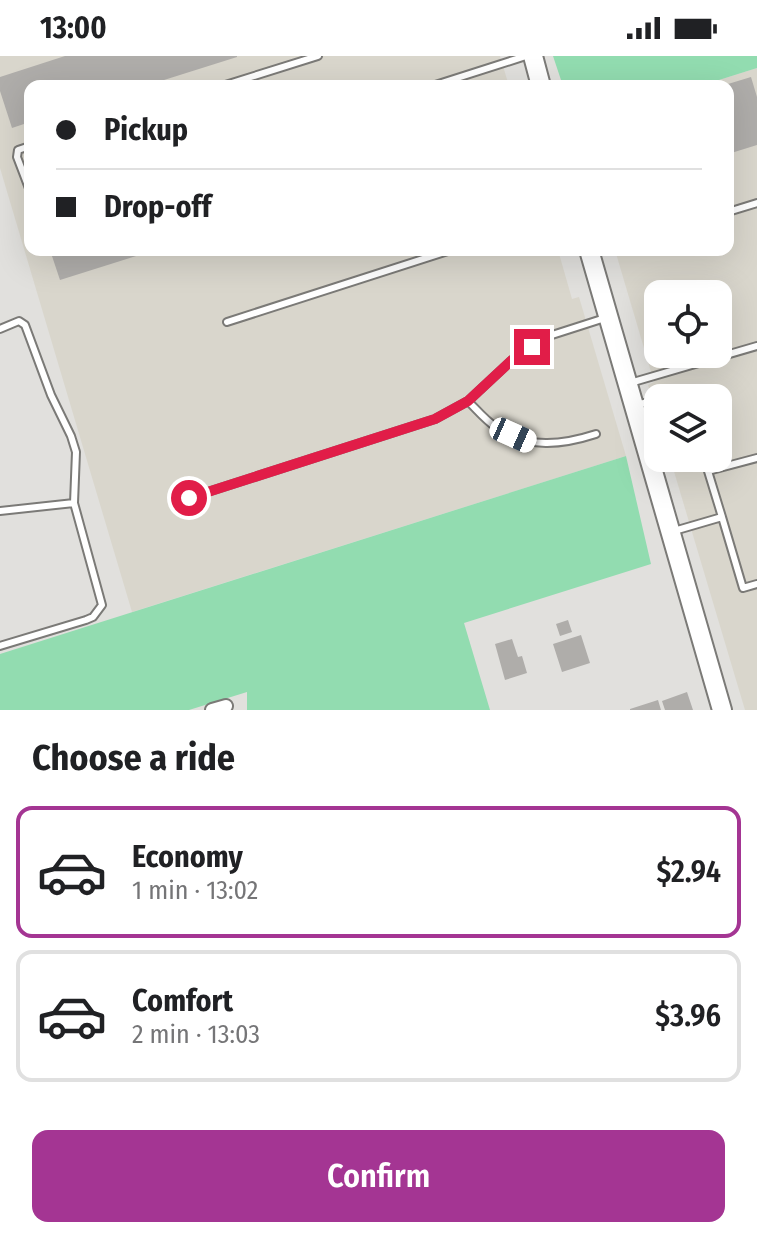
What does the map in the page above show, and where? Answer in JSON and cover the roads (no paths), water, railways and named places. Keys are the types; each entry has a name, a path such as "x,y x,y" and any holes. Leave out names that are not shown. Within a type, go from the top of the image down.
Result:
{"main road":[{"path":"533,56 539,80"},
{"path":"594,256 608,317 722,710"}],"street":[{"path":"212,710 226,706"}],"lane":[{"path":"241,80 318,56"},
{"path":"451,80 526,56"},
{"path":"24,148 18,150 17,157 24,175"},
{"path":"734,210 757,203"},
{"path":"227,322 432,256"},
{"path":"189,498 435,419 468,401 512,360 552,335 608,317"},
{"path":"0,329 19,321 25,325 51,395 71,436 76,452 74,503 102,605 93,617 86,620 0,646"},
{"path":"627,384 757,346"},
{"path":"468,401 496,428 529,443 568,443 596,434"},
{"path":"634,406 644,403"},
{"path":"732,465 757,458"},
{"path":"708,472 743,588 757,584"},
{"path":"0,511 74,503"},
{"path":"670,532 722,517"}]}
